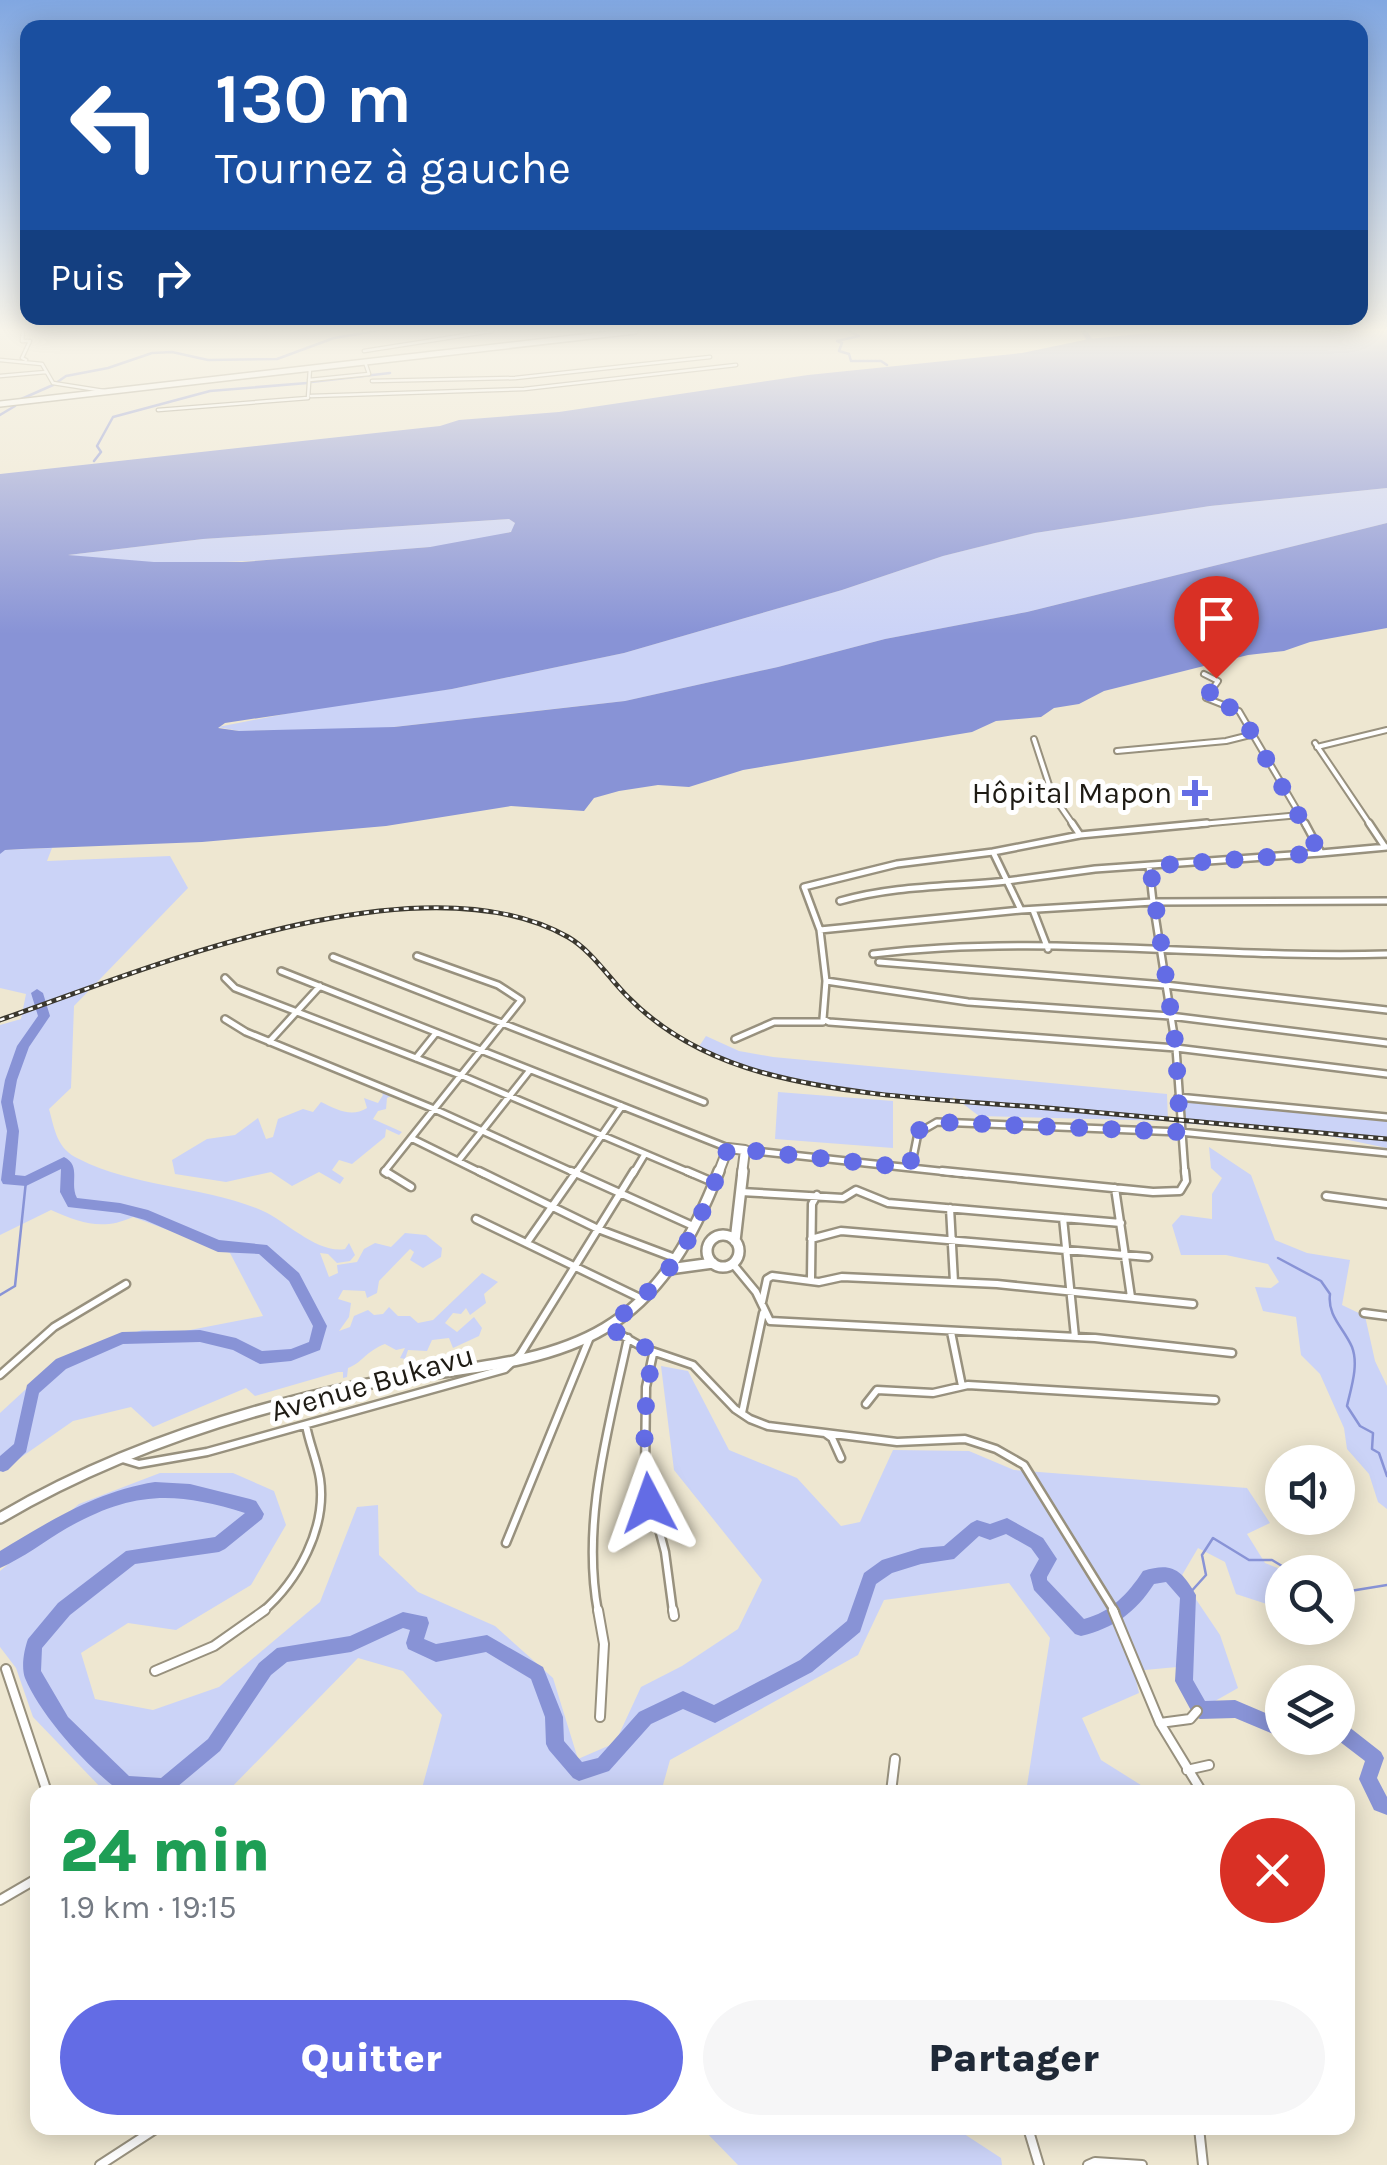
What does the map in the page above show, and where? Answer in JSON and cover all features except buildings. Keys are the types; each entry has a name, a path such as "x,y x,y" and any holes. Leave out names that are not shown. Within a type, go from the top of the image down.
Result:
{"street":[{"path":"1204,674 1218,681 1207,698 1239,711 1320,853"},
{"path":"840,900 909,886 960,886 1386,846 1316,745 1387,730"},
{"path":"1117,751 1226,741 1254,734"},
{"path":"1034,740 1052,794 1080,834"},
{"path":"827,1022 823,1019 826,981 820,930 806,886 897,864 993,852 1080,834 1300,816"},
{"path":"993,852 1021,910"},
{"path":"281,971 728,1148 1116,1188 1180,1191 1186,1181 1176,1048 1150,866"},
{"path":"820,930 1021,910 1154,902 1387,901"},
{"path":"1033,909 1048,949"},
{"path":"874,954 939,946 1312,956 1387,954"},
{"path":"332,956 704,1102"},
{"path":"412,1187 383,1173 504,1025 520,998 498,985 417,956"},
{"path":"879,962 1165,986 1387,1010"},
{"path":"225,978 236,988 460,1075 714,1184"},
{"path":"826,981 968,1002 1170,1016 1387,1043"},
{"path":"269,1042 320,986"},
{"path":"225,1020 622,1191 698,1228 710,1242"},
{"path":"734,1039 774,1022 827,1022 1176,1048 1387,1074"},
{"path":"416,1058 436,1032"},
{"path":"459,1160 530,1070"},
{"path":"1178,1097 1387,1116"},
{"path":"528,1241 622,1106"},
{"path":"910,1168 913,1138 920,1128 937,1122 1180,1132 1387,1153"},
{"path":"411,1138 598,1230 681,1254 724,1237 735,1241"},
{"path":"0,1518 76,1474 118,1458 360,1386 520,1355 590,1337 642,1299 681,1254 698,1228 728,1148"},
{"path":"732,1263 740,1252 735,1241 745,1150"},
{"name":"Avenue Bukavu","path":"118,1458 139,1464 207,1452 510,1366 645,1154"},
{"path":"1116,1188 1131,1297"},
{"path":"741,1192 843,1198 856,1190 885,1202 1121,1223"},
{"path":"811,1278 812,1204 817,1195"},
{"path":"1326,1196 1387,1204"},
{"path":"950,1208 954,1282"},
{"path":"1063,1218 1075,1337"},
{"path":"476,1219 642,1299"},
{"path":"811,1238 841,1231 1148,1257"},
{"path":"710,1242 706,1254 713,1263"},
{"path":"668,1269 732,1263"},
{"path":"732,1263 756,1292 770,1322 1075,1337 1232,1353"},
{"path":"742,1414 770,1276 819,1282 842,1277 954,1282 1192,1304"},
{"path":"0,1376 54,1327 126,1284"},
{"path":"1364,1313 1387,1316"},
{"path":"607,1327 654,1352 693,1364 742,1414 766,1426 898,1442 966,1439 1024,1465 1122,1622 1160,1722 1198,1785"},
{"path":"951,1332 962,1386"},
{"path":"506,1543 590,1337"},
{"path":"600,1717 604,1644 596,1601 594,1521 603,1453 628,1338"},
{"path":"654,1352 646,1387 645,1476 666,1552 674,1616"},
{"path":"866,1404 878,1390 934,1392 962,1386 1215,1400"},
{"path":"155,1671 213,1650 260,1616 288,1582 314,1530 322,1490 306,1425"},
{"path":"825,1433 837,1446 841,1458"},
{"path":"6,1668 46,1785"},
{"path":"1160,1722 1190,1719 1197,1710"},
{"path":"892,1785 895,1758"},
{"path":"1188,1770 1208,1765"},
{"path":"0,1900 30,1883"},
{"path":"100,2165 145,2135"},
{"path":"1030,2135 1039,2165"},
{"path":"1200,2135 1203,2165"},
{"path":"1088,2165 1142,2165"}],"shaded area":[{"path":"1387,488 1387,523 1027,612 885,639 625,701 384,728 239,731 218,727 331,705 452,689 624,653 842,590 943,556 1035,533 1210,506"},
{"path":"509,519 515,523 513,531 474,541 282,559 139,562 68,555 203,539"},
{"path":"52,848 47,861 170,856 188,888 74,1006 71,1088 49,1109 66,1150 101,1169 218,1196 263,1211 324,1247 345,1249 349,1243 355,1255 350,1261 337,1263 328,1254 320,1253 329,1277 338,1273 337,1265 357,1262 364,1249 375,1243 391,1247 405,1233 426,1235 442,1248 441,1257 423,1268 410,1260 414,1252 410,1249 379,1281 377,1293 367,1298 365,1291 343,1290 338,1299 351,1303 349,1317 339,1331 350,1327 354,1316 368,1310 374,1315 383,1314 389,1307 398,1316 410,1316 418,1323 433,1320 482,1273 498,1282 484,1294 486,1303 470,1315 466,1308 461,1314 453,1313 445,1323 457,1332 474,1317 482,1328 479,1336 453,1348 449,1338 432,1340 427,1351 408,1350 405,1359 400,1358 405,1348 396,1350 385,1344 348,1368 347,1377 338,1372 255,1396 246,1388 153,1427 131,1407 73,1421 0,1472 0,1413 51,1366 142,1330 185,1331 263,1316 230,1253 133,1217 111,1224 92,1224 51,1210 0,1235 0,1025 21,1019 26,994 0,988 0,850"},
{"path":"706,1036 739,1051 773,1057 1167,1094 1168,1121 979,1116 954,1097 951,1101 787,1081 698,1048"},
{"path":"380,1090 393,1095 387,1098 386,1109 378,1111 373,1119 402,1132 399,1135 386,1129 385,1137 352,1164 339,1160 332,1170 344,1178 340,1184 319,1172 292,1186 271,1172 226,1182 175,1174 172,1160 207,1139 235,1135 258,1118 266,1139 273,1137 278,1119 303,1109 313,1112 321,1102 344,1111 361,1111 367,1108 364,1098 378,1103 383,1095"},
{"path":"778,1092 893,1101 893,1148 775,1139"},
{"path":"1179,1098 1227,1107 1387,1116 1387,1148 1310,1132 1178,1123"},
{"path":"1209,1147 1251,1175 1275,1240 1307,1253 1350,1260 1342,1305 1365,1316 1375,1361 1387,1386 1387,1509 1378,1502 1369,1474 1355,1458 1355,1445 1346,1445 1344,1428 1320,1374 1301,1355 1296,1317 1263,1311 1255,1287 1271,1288 1279,1282 1268,1264 1226,1255 1181,1255 1172,1225 1181,1215 1212,1219 1212,1194 1222,1178 1211,1168"},
{"path":"661,1366 688,1371 729,1450 797,1478 841,1526 860,1522 893,1450 969,1451 1014,1470 1247,1488 1265,1515 1265,1525 1247,1534 1265,1563 1265,1603 1236,1594 1225,1562 1198,1548 1181,1577 1220,1635 1238,1688 1208,1705 1183,1692 1177,1667 1134,1671 1139,1693 1082,1718 1101,1760 1141,1785 1027,1785 1050,1638 1009,1583 884,1600 858,1655 670,1760 663,1785 423,1785 442,1715 403,1671 358,1658 234,1785 98,1785 33,1717 16,1668 0,1647 0,1571 79,1504 160,1473 233,1473 274,1491 286,1525 251,1585 176,1630 128,1623 81,1653 95,1699 153,1710 219,1687 320,1602 357,1507 378,1505 379,1555 418,1592 495,1626 553,1678 578,1759 615,1743 641,1687 682,1666 738,1629 762,1580 674,1470"},
{"path":"709,2135 966,2135 1001,2158 1002,2165 738,2165"}],"water":[{"path":"385,432 1387,432 1387,488 1210,506 1035,533 943,556 842,590 624,653 452,689 225,723 218,728 239,731 394,727 625,701 885,639 1027,612 1387,523 1387,628 1248,655 1104,691 1079,704 1054,708 1041,717 996,721 972,732 743,770 689,787 658,785 619,791 594,798 584,811 511,806 386,826 202,842 5,850 0,854 0,474","holes":["509,519 515,523 511,532 430,547 242,562 154,562 68,555 203,539"]}],"waterway":[{"path":"94,461 101,452 97,446 105,432"},
{"path":"0,1463 3,1465 21,1447 32,1390 61,1364 122,1338 200,1336 236,1344 260,1358 291,1355 315,1346 320,1326 294,1277 262,1249 218,1246 148,1215 73,1203 67,1192 68,1167 64,1162 26,1181 8,1180 13,1131 7,1102 23,1046 44,1016 37,993"},
{"path":"0,1295 15,1286 26,1181"},
{"path":"1278,1258 1321,1281 1330,1294 1334,1315 1354,1354 1347,1406 1360,1426 1373,1433 1372,1449 1379,1453 1387,1476"},
{"path":"0,1560 86,1510 131,1493 190,1491 250,1506 256,1514 219,1544 132,1557 64,1609 34,1645 32,1673 62,1723 125,1785"},
{"path":"166,1785 214,1745 265,1669 283,1654 351,1644 403,1620 421,1623 414,1643 436,1653 487,1643 537,1673 554,1717 555,1744 579,1772 603,1765 645,1718 683,1700 715,1714 806,1666 854,1626 870,1579 888,1566 948,1553 977,1528 990,1532 1007,1526 1037,1543 1049,1559 1038,1575 1040,1584 1081,1628 1121,1611 1149,1577 1169,1574 1188,1595 1184,1681 1200,1710 1235,1709 1265,1722"},
{"path":"1188,1595 1206,1575 1202,1555 1213,1538 1249,1560 1265,1560"},
{"path":"1355,1590 1387,1585"},
{"path":"1355,1742 1375,1758 1368,1779 1380,1804 1387,1806"}],"railway":[{"path":"0,1020 131,973 284,928 363,913 438,908 507,915 568,937 585,949 627,996 657,1022 708,1053 764,1073 834,1088 905,1097 1387,1139"}],"place":[{"name":"Hôpital Mapon","path":"1195,793"}],"route":[{"path":"649,1503 645,1476 646,1387 654,1352 607,1327 642,1299 690,1242 728,1148 910,1168 913,1138 927,1123 1180,1132 1176,1048 1150,866 1320,853 1239,711 1206,698 1218,681 1216,678"}]}
